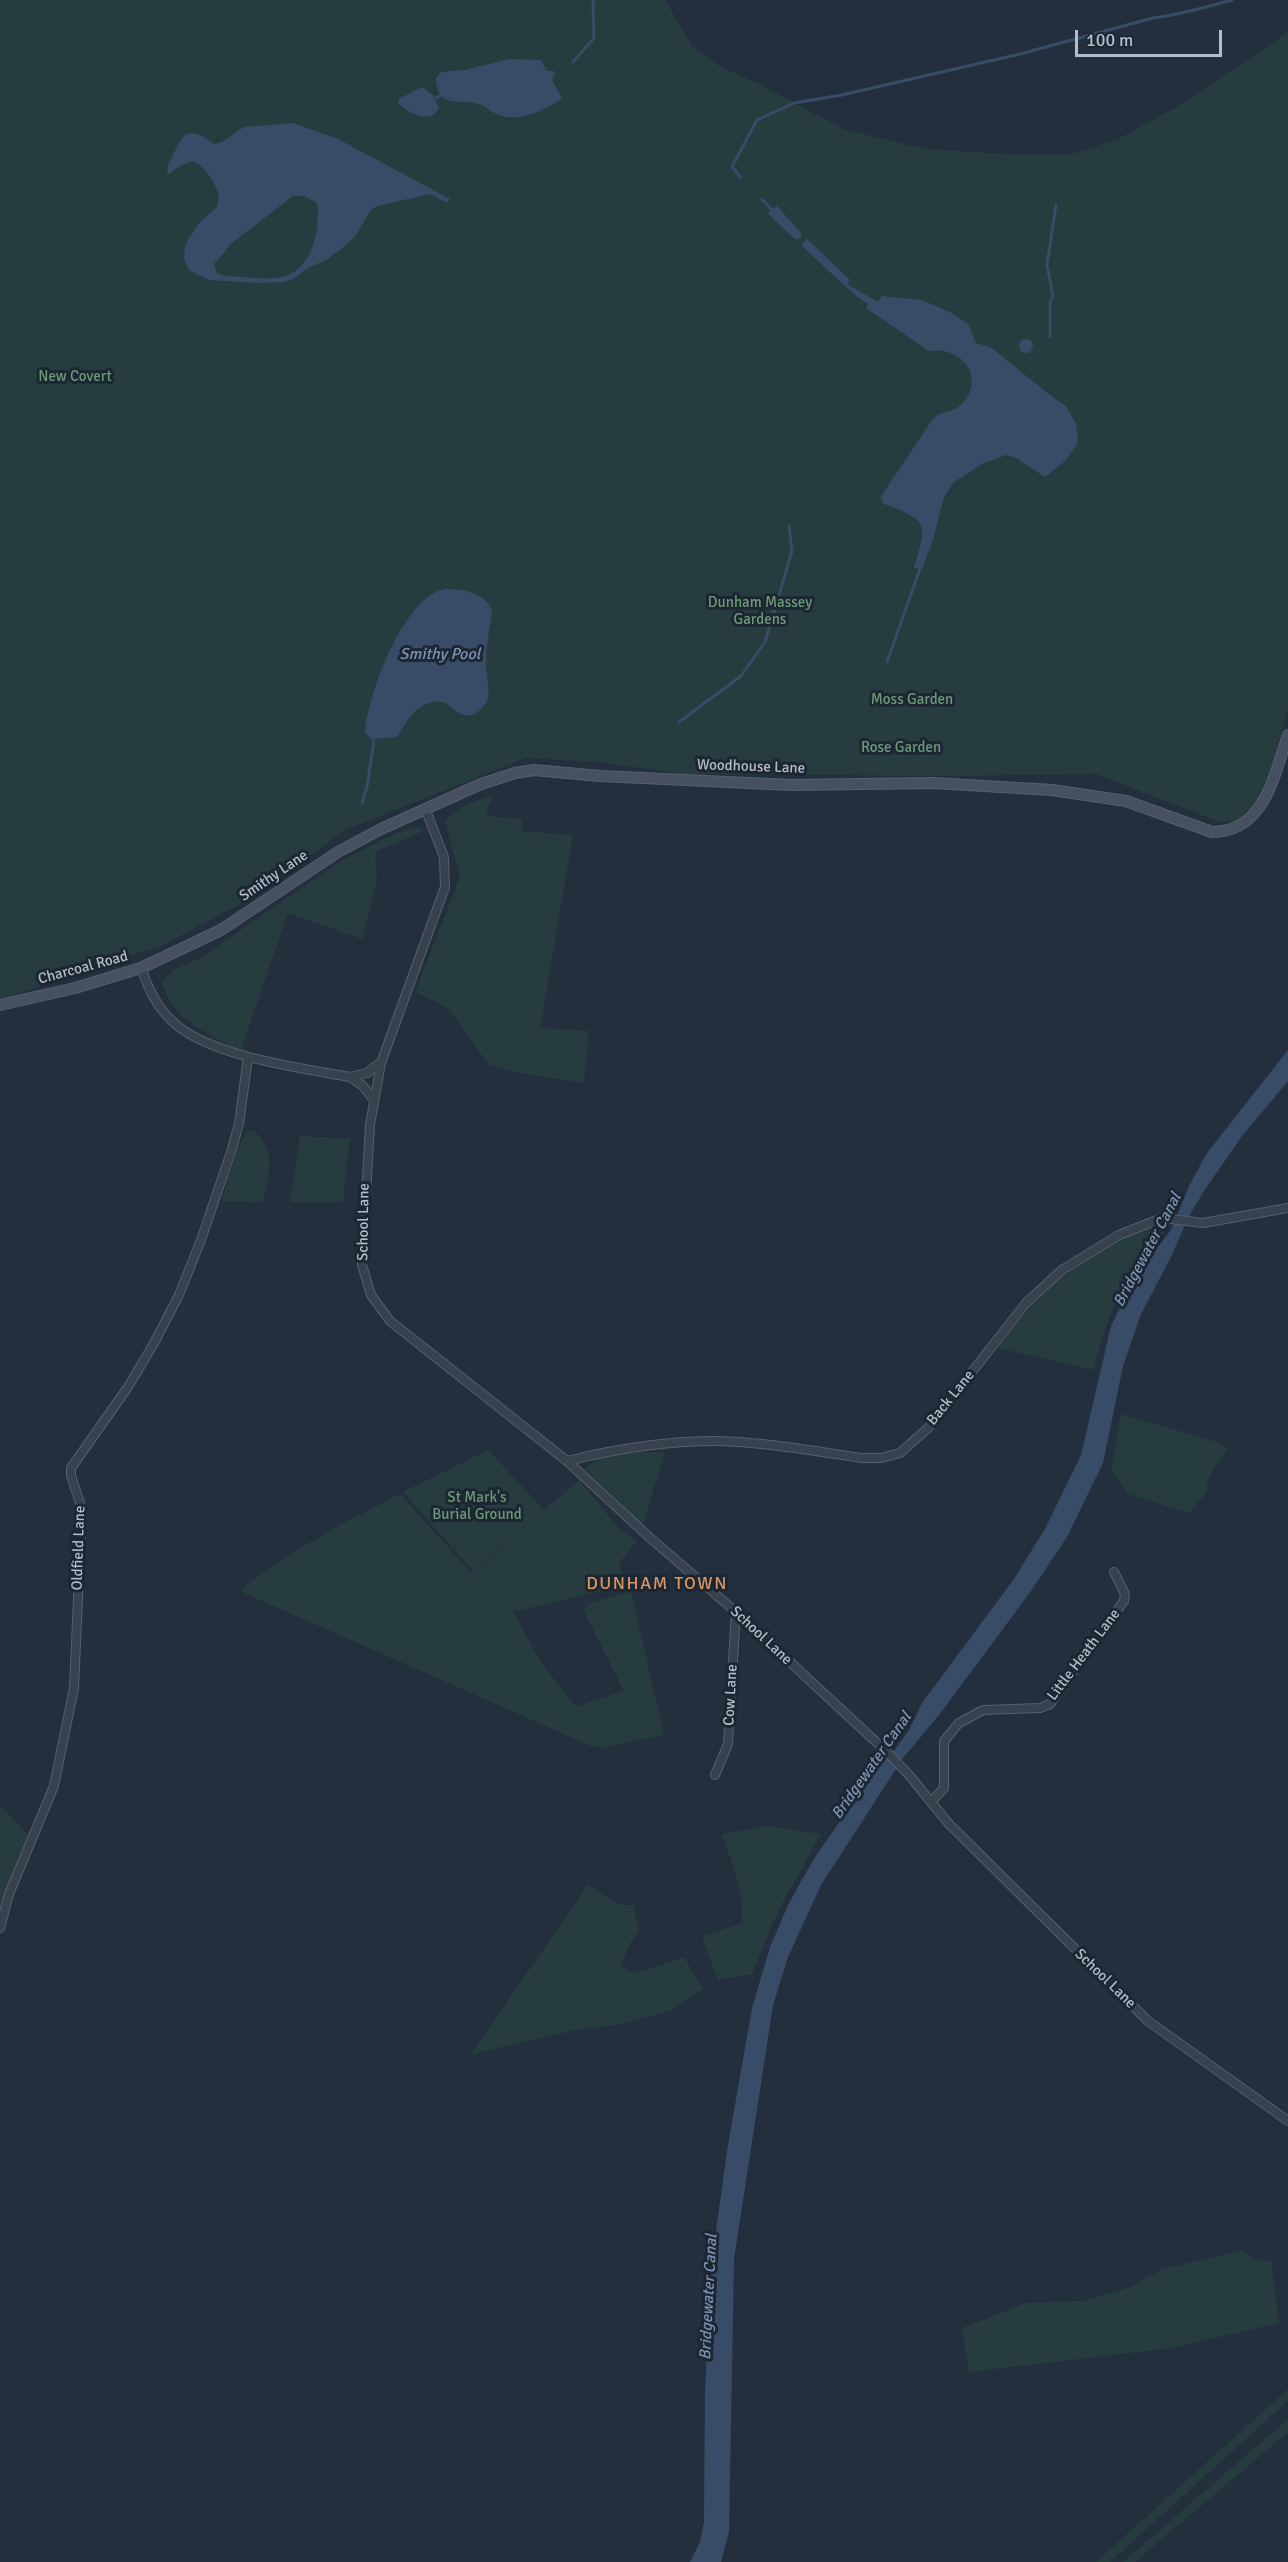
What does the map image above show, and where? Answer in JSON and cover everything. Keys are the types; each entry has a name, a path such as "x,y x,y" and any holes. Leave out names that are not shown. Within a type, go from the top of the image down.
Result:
{"main road":[{"name":"Woodhouse Lane","path":"425,808 481,784 515,773 534,770 600,776 791,785 933,783 1052,790 1126,801 1212,832 1222,832 1239,827 1256,813 1275,773 1288,735"},
{"name":"Smithy Lane","path":"141,968 221,930 338,852 425,808"},
{"name":"Charcoal Road","path":"0,1005 97,982 141,968"}],"street":[{"path":"350,1077 367,1073 381,1063 445,888 444,857 425,808"},
{"name":"Charcoal Road","path":"141,968 157,1003 172,1022 193,1036 248,1057 350,1077"},
{"name":"Oldfield Lane","path":"0,1928 9,1894 54,1786 75,1688 82,1517 81,1501 71,1476 71,1468 128,1387 179,1295 201,1240 240,1124 248,1057"},
{"name":"School Lane","path":"381,1063 373,1099 366,1162 362,1265 372,1295 390,1321 567,1461 649,1538 736,1612 888,1753 949,1824 1148,2021 1288,2121"},
{"path":"350,1077 363,1086 373,1099"},
{"name":"Back Lane","path":"567,1461 631,1448 716,1441 750,1443 862,1458 881,1458 900,1453 928,1428 1014,1316 1038,1290 1062,1270 1119,1235 1152,1220 1172,1217 1197,1223 1288,1208"},
{"name":"Little Heath Lane","path":"932,1802 944,1788 944,1742 959,1723 983,1710 1040,1708 1050,1704 1055,1698 1124,1601 1125,1594 1114,1572"},
{"name":"Cow Lane","path":"715,1775 728,1744 736,1612"}],"green space":[{"path":"0,0 665,0 694,49 721,67 759,84 843,129 925,149 1024,155 1068,155 1118,139 1184,103 1288,32 1288,709 1269,775 1255,803 1236,821 1220,822 1096,774 951,776 683,774 598,762 526,758 345,830 255,896 163,945 0,999"},
{"path":"494,794 487,816 522,819 522,831 573,835 540,1028 589,1031 584,1083 515,1072 489,1065 448,1008 415,992 460,877 445,821 463,806"},
{"path":"417,827 424,831 375,852 377,881 362,939 288,913 241,1050 193,1025 174,1007 162,983 173,970 200,958 341,861 398,832"},
{"path":"253,1130 261,1138 269,1155 269,1173 262,1202 221,1201 238,1148 246,1132"},
{"path":"300,1136 350,1139 343,1202 290,1202"},
{"path":"1163,1222 1166,1229 1136,1268 1113,1308 1093,1370 998,1348 1032,1306 1070,1272 1114,1243"},
{"path":"1121,1414 1217,1442 1228,1448 1214,1467 1207,1482 1207,1492 1189,1513 1128,1494 1111,1470"},
{"name":"St Mark's Burial Ground","path":"488,1450 544,1510 579,1480 617,1526 637,1541 619,1563 625,1585 513,1612 541,1662 577,1706 624,1691 583,1609 592,1602 631,1592 664,1735 602,1748 591,1746 242,1592 244,1587 262,1573 300,1548 400,1494 472,1573 534,1518 473,1571 403,1492"},
{"path":"665,1452 643,1525 585,1469 601,1458 611,1455"},
{"path":"0,1805 28,1835 0,1912"},
{"path":"769,1826 821,1834 779,1909 752,1974 718,1980 702,1936 742,1923 743,1912 737,1878 722,1834"},
{"path":"588,1885 617,1904 633,1905 639,1931 629,1945 621,1965 629,1972 647,1970 684,1957 703,1989 671,2010 627,2023 572,2031 471,2054"},
{"path":"1243,2250 1254,2260 1271,2261 1279,2323 1172,2348 969,2372 962,2328 1026,2303 1084,2301 1130,2287 1162,2269"},
{"path":"1288,2389 1288,2401 1110,2562 1096,2562"},
{"path":"1288,2419 1288,2432 1135,2562 1123,2562"}],"water":[{"path":"509,59 541,60 547,71 554,71 552,80 562,99 532,114 507,117 496,114 479,104 452,101 441,95 436,78 441,72 464,70"},
{"path":"422,87 432,94 439,107 431,116 414,114 398,103 399,99"},
{"path":"293,123 338,139 450,199 447,203 430,194 377,206 371,210 356,235 346,245 326,260 308,268 293,279 283,282 259,283 209,280 189,270 184,259 185,245 198,224 217,207 219,194 209,175 193,161 168,174 167,167 180,142 189,133 195,133 214,144 220,143 244,127","holes":["293,196 304,196 317,203 318,213 316,236 301,266 292,273 275,278 225,276 217,273 214,264 232,243"]},
{"path":"777,206 802,234 800,238 796,240 767,213"},
{"path":"807,239 850,280 846,287 801,245"},
{"path":"854,288 878,302 882,296 922,300 950,312 968,324 976,343 992,348 1066,406 1076,424 1078,443 1064,462 1045,477 1016,458 1006,455 982,464 954,482 944,497 933,540 922,569 914,568 922,540 921,524 908,514 882,503 883,500 880,498 933,419 958,407 966,399 971,389 972,379 965,363 958,357 950,353 929,351 866,308 868,304 852,293"},
{"path":"1023,339 1029,339 1033,346 1029,353 1023,353 1019,349 1019,343"},
{"name":"Smithy Pool","path":"445,589 473,593 484,600 492,611 486,656 487,701 479,711 468,716 442,702 432,702 415,711 397,737 371,739 365,732 368,715 381,672 391,649 402,627 416,609 430,596"},
{"path":"1288,1050 1288,1081 1242,1136 1204,1191 1188,1218 1171,1257 1141,1314 1123,1366 1103,1463 1067,1537 1031,1591 939,1715 903,1758 821,1885 788,1957 773,2005 734,2259 729,2532 721,2562 690,2562 700,2542 704,2522 705,2391 712,2260 727,2151 752,2008 770,1947 789,1903 815,1857 877,1768 894,1751 909,1730 922,1703 1014,1579 1046,1527 1081,1455 1111,1326 1134,1278 1171,1230 1190,1184 1207,1153"}],"waterway":[{"path":"573,62 594,38 593,0"},
{"path":"741,178 732,167 757,120 794,103 842,95 1020,54 1153,18 1232,0"},
{"path":"436,98 443,94"},
{"path":"762,199 774,212"},
{"path":"1050,337 1050,302 1053,296 1047,265 1056,205"},
{"path":"845,284 853,290"},
{"path":"679,722 741,676 765,642 792,551 789,526"},
{"path":"887,662 920,569"},
{"path":"362,803 367,787 374,740"}],"district":[{"name":"DUNHAM TOWN","path":"657,1584"}],"park label":[{"name":"New Covert","path":"75,377"},
{"name":"Dunham Massey Gardens","path":"760,612"},
{"name":"Moss Garden","path":"912,700"},
{"name":"Rose Garden","path":"901,748"}],"water label":[{"name":"Bridgewater Canal","path":"1148,1250"},
{"name":"Bridgewater Canal","path":"872,1766"},
{"name":"Bridgewater Canal","path":"709,2297"}]}
